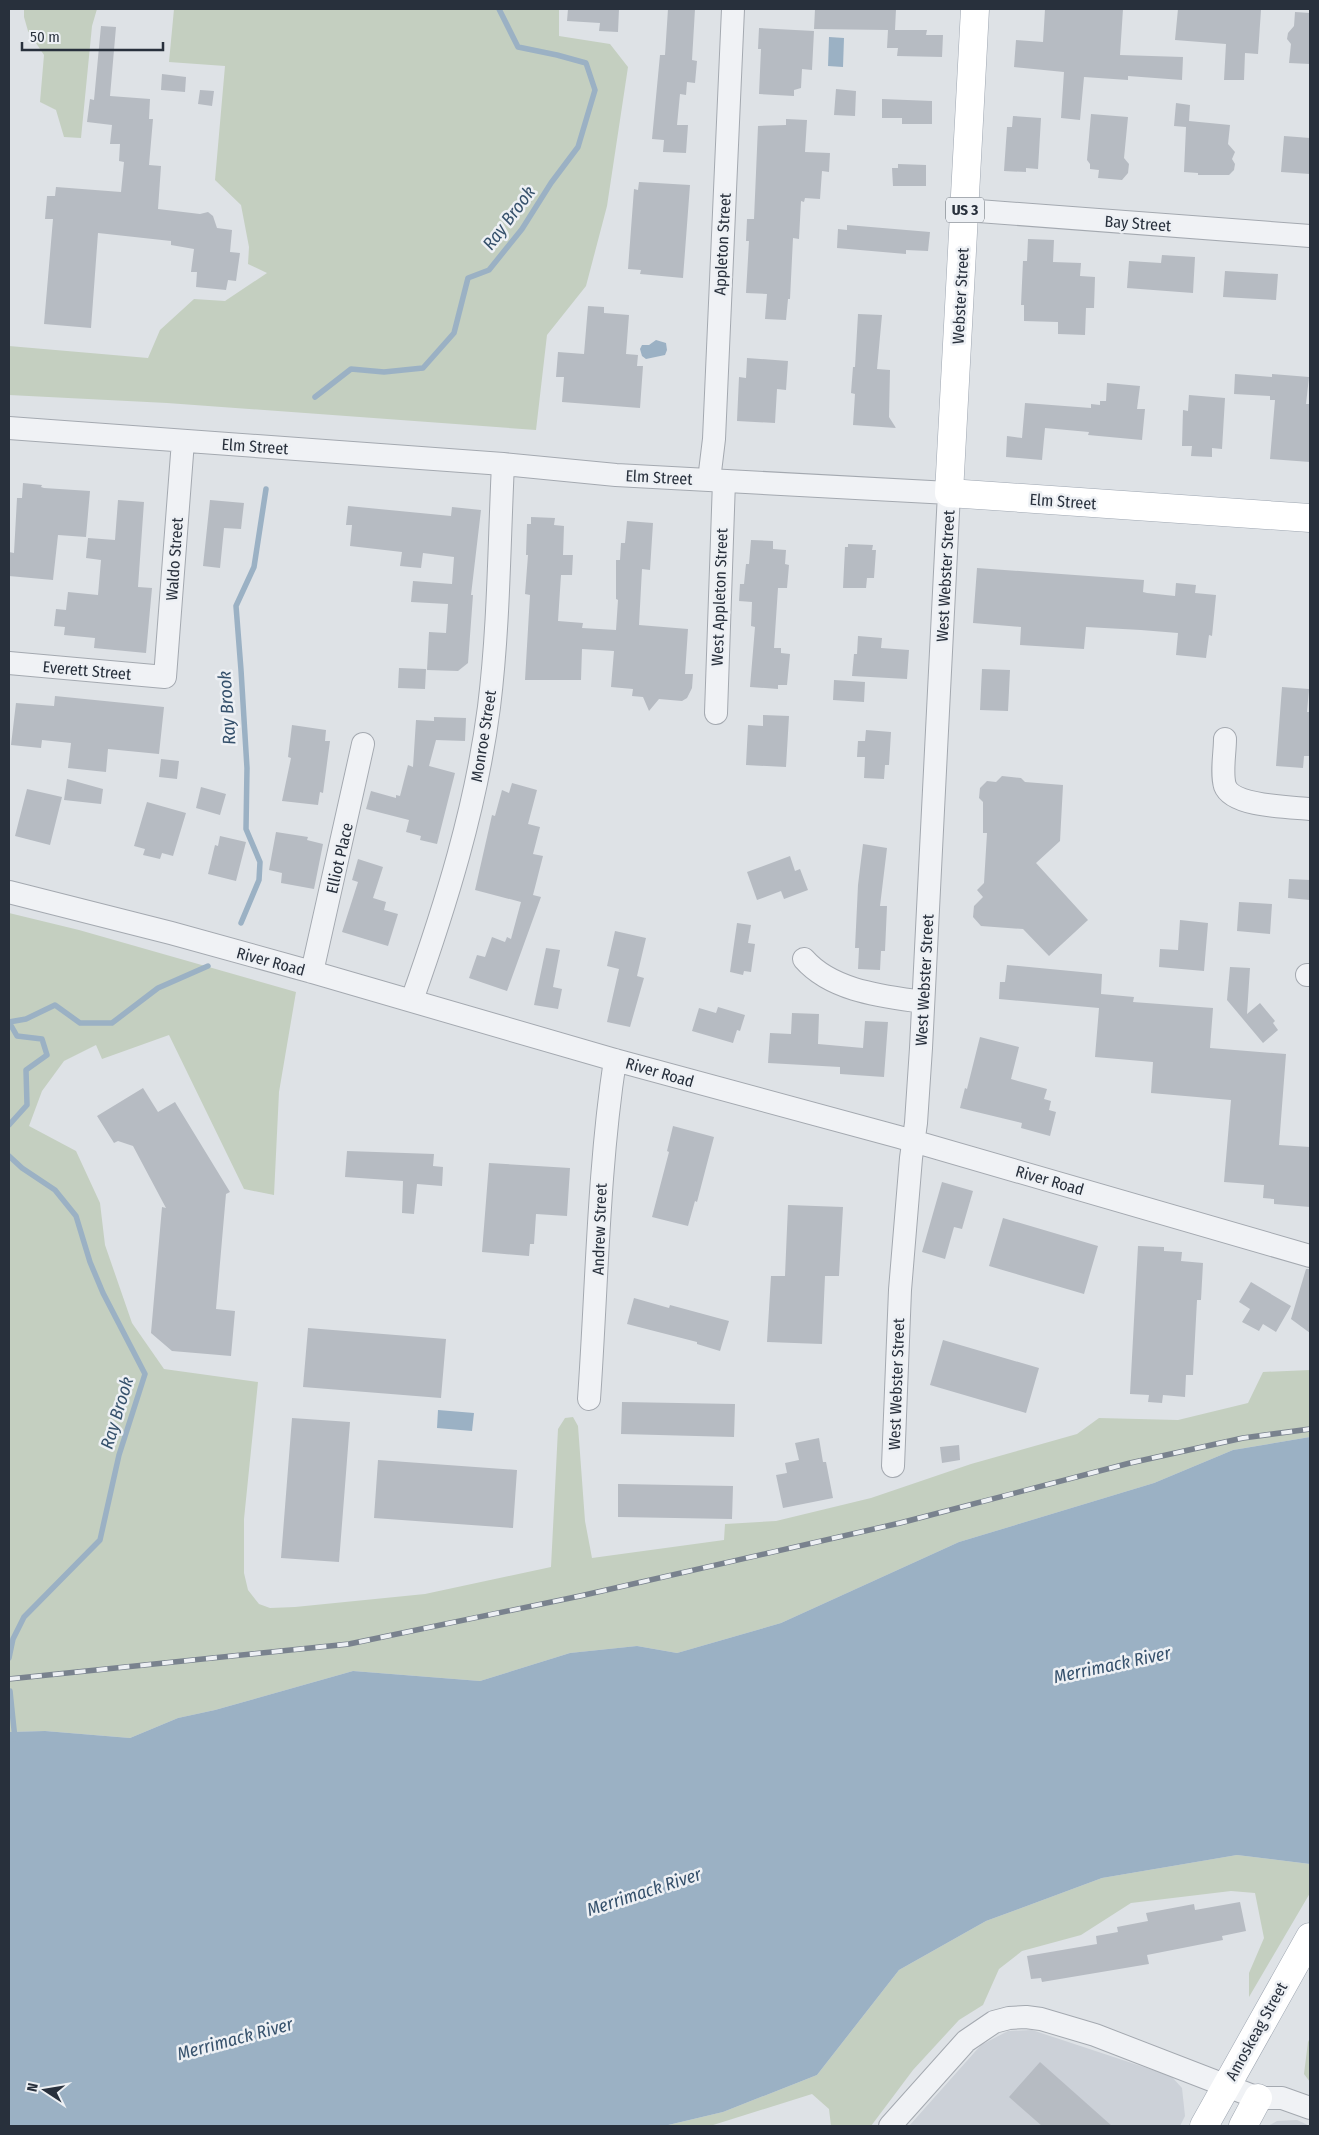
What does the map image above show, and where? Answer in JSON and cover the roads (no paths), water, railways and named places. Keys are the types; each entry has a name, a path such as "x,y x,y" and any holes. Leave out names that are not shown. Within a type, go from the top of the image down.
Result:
{"main road":[{"name":"Webster Street","path":"949,493 975,9"},
{"name":"Elm Street","path":"949,493 1310,518"},
{"name":"Amoskeag Street","path":"1204,2126 1310,1937"},
{"path":"1244,2126 1258,2098"}],"street":[{"name":"Appleton Street","path":"717,480 714,420 733,9"},
{"name":"Bay Street","path":"965,210 1310,236"},
{"name":"Elm Street","path":"9,428 503,464 616,475 949,493"},
{"name":"Waldo Street","path":"166,677 183,441"},
{"name":"Monroe Street","path":"412,1000 441,918 460,854 481,757 489,706 496,619 503,464"},
{"name":"West Appleton Street","path":"716,712 717,480"},
{"name":"West Webster Street","path":"893,1466 904,1225 913,1142 923,1002 949,493"},
{"name":"Everett Street","path":"9,663 166,677"},
{"path":"1225,738 1225,785 1230,793 1260,804 1310,809"},
{"name":"Elliot Place","path":"312,972 350,809 363,744"},
{"name":"River Road","path":"9,892 184,936 1310,1256"},
{"path":"804,958 814,970 829,980 877,994 923,1002"},
{"name":"Andrew Street","path":"589,1399 597,1292 602,1160 615,1060"},
{"path":"890,2126 966,2041 994,2022 1009,2018 1026,2017 1068,2026 1258,2098 1282,2098 1310,2108"}],"water":[{"path":"829,37 844,38 843,67 828,66"},
{"path":"656,340 666,343 667,350 665,355 646,359 642,356 640,349 642,345 649,345"},
{"path":"438,1410 474,1413 472,1431 437,1428"},
{"name":"Merrimack River","path":"1310,1437 1310,1864 1237,1855 1102,1878 986,1921 899,1970 817,2075 723,2112 664,2126 9,2126 9,1732 45,1731 130,1738 178,1718 215,1710 353,1671 480,1681 570,1653 637,1646 677,1653 781,1623 959,1542 1154,1483 1233,1450"}],"waterway":[{"name":"Ray Brook","path":"315,397 351,369 384,372 423,368 454,333 468,278 489,270 522,229 551,183 578,147 595,90 586,63 518,47 499,9"},
{"name":"Ray Brook","path":"241,923 259,880 260,862 246,829 247,768 236,606 254,567 266,489"},
{"name":"Ray Brook","path":"9,1125 27,1105 26,1070 47,1055 42,1039 17,1036 9,1022 26,1019 55,1005 80,1023 112,1023 158,988 208,966"},
{"name":"Ray Brook","path":"9,1156 22,1168 55,1190 76,1216 90,1262 103,1293 145,1374 119,1455 100,1540 24,1617 13,1639 9,1658"},
{"name":"Ray Brook","path":"10,1691 15,1739"}],"railway":[{"path":"9,1679 349,1644 580,1596 900,1523 1130,1463 1243,1438 1310,1429"}]}
